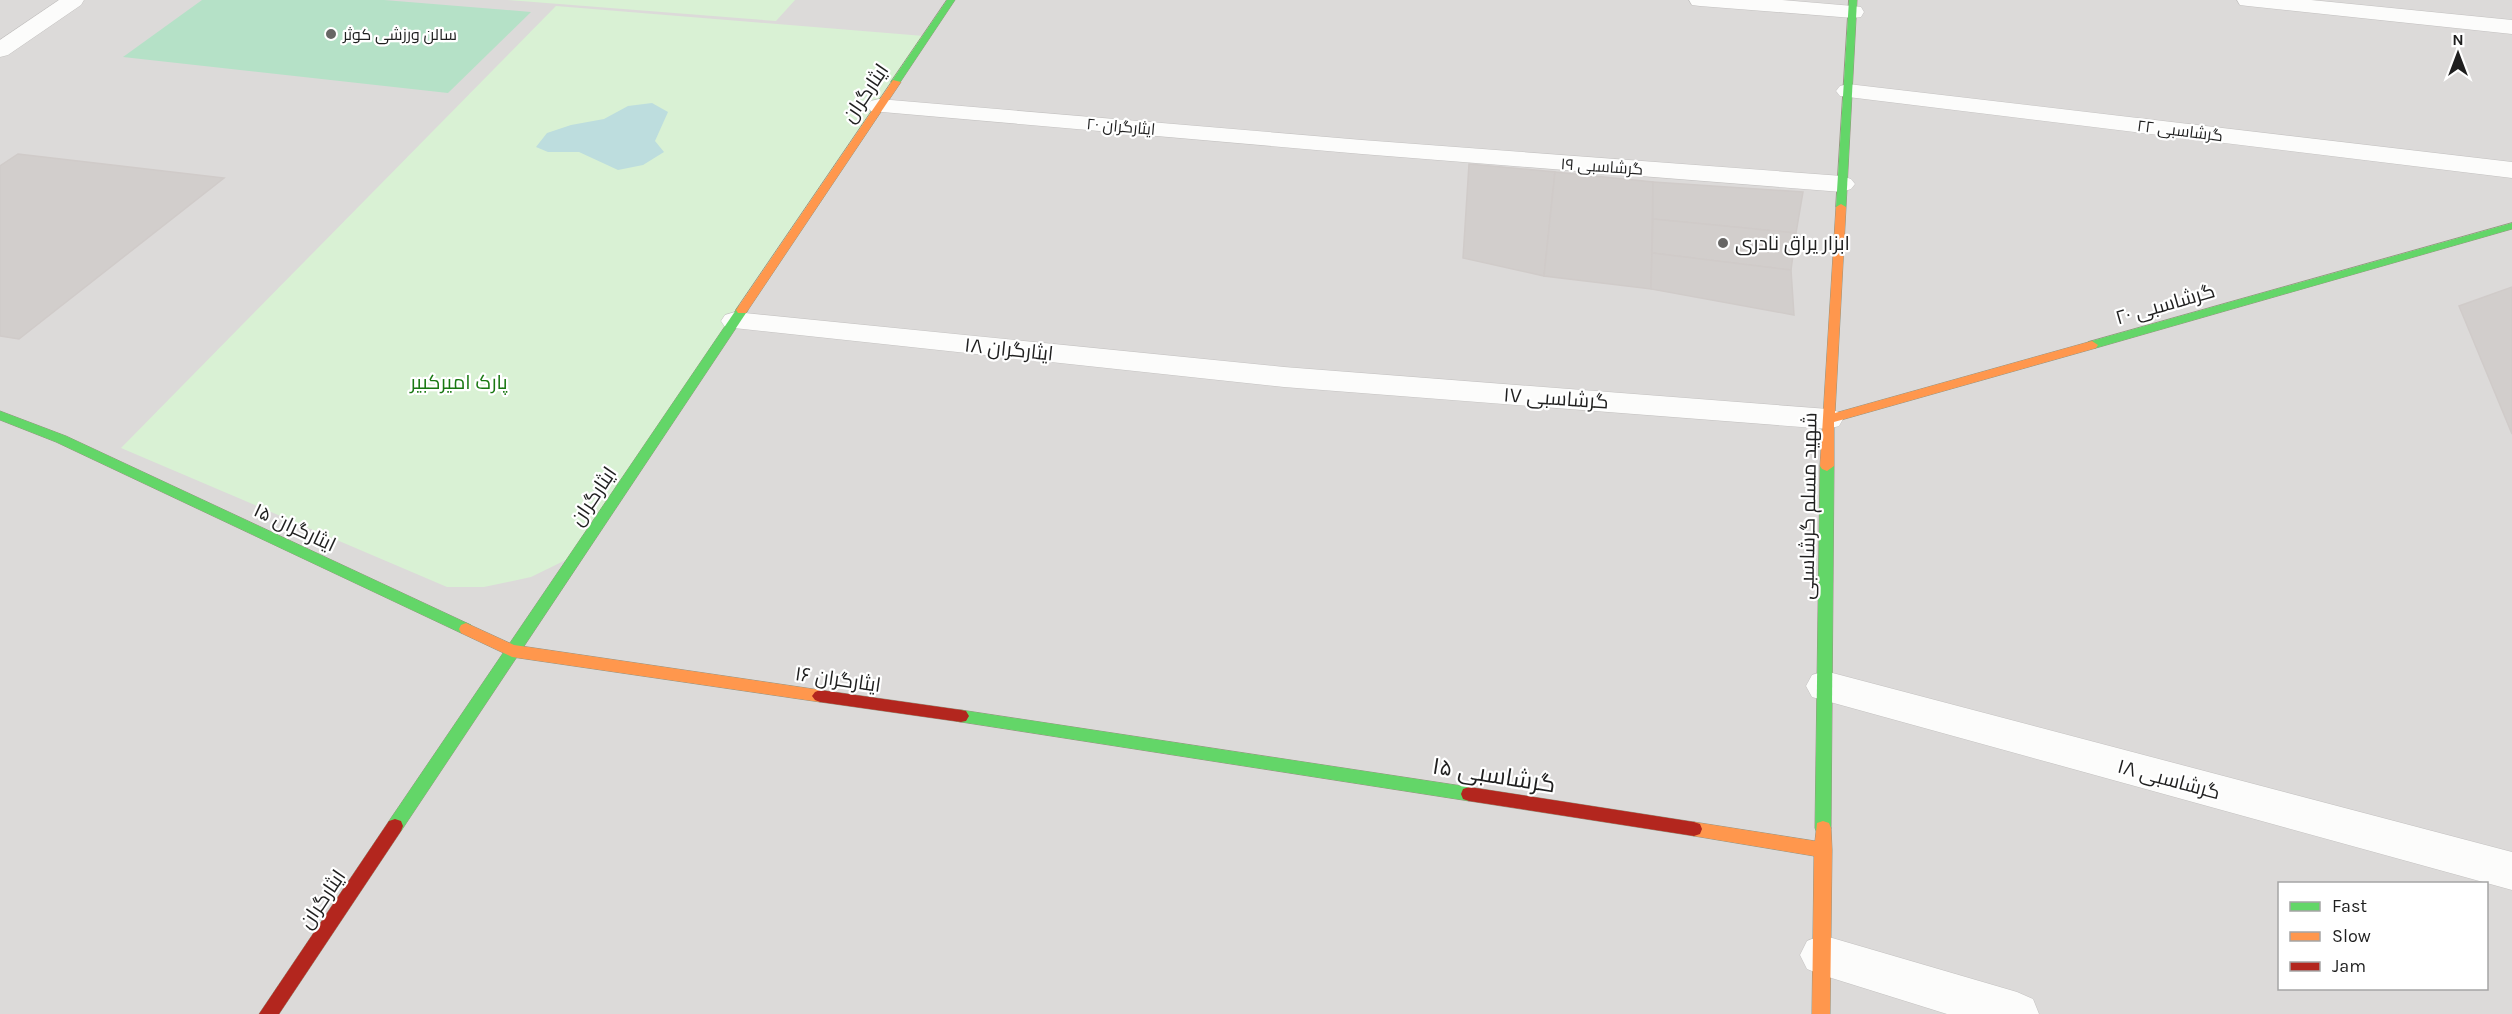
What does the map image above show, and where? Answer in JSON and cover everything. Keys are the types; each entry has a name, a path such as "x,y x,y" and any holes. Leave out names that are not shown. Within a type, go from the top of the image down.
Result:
{"street":[{"path":"0,50 73,0"},
{"name":"ایثارگران","path":"268,1014 951,0"},
{"path":"1701,0 1853,6"},
{"path":"2248,0 2512,27"},
{"name":"شهید مسلم گرشاسبی","path":"1821,1014 1828,419 1853,6"},
{"name":"گرشاسبی ۲۲","path":"1848,91 2512,170"},
{"name":"ایثارگران ۲۰","path":"879,106 1362,147"},
{"name":"گرشاسبی ۱۹","path":"1362,147 1842,184"},
{"name":"گرشاسبی ۲۰","path":"1828,419 2512,226"},
{"name":"ایثارگران ۱۸","path":"735,321 1284,377"},
{"name":"گرشاسبی ۱۷","path":"1284,377 1828,419"},
{"name":"ایثارگران ۱۵","path":"0,415 61,439 512,651"},
{"name":"ایثارگران ۱۶","path":"512,651 1158,745"},
{"name":"گرشاسبی ۱۸","path":"1826,686 2512,871"},
{"name":"گرشاسبی ۱۵","path":"1158,745 1824,850"},
{"path":"1822,955 2017,1014"}],"shaded area":[{"path":"0,0 2512,0 2512,1014 0,1014"}],"green space":[{"name":"سالن ورزشی کوثر","path":"202,0 384,0 531,12 448,93 123,57"},
{"path":"508,0 795,0 776,21"},
{"name":"پارک امیرکبیر","path":"556,6 924,36 576,555 531,577 484,587 447,587 121,448"}],"water":[{"path":"652,103 668,112 655,141 664,152 643,165 618,170 579,152 548,152 536,147 547,133 571,125 604,119 628,106"}],"building":[{"path":"18,154 224,178 19,339 0,336 0,166"},
{"path":"1469,164 1555,172 1544,276 1463,258"},
{"path":"1555,172 1653,182 1651,289 1544,276"},
{"path":"1653,182 1803,192 1796,233 1653,219"},
{"name":"ابزار یراق نادری","path":"1653,219 1796,233 1791,270 1652,253"},
{"path":"1652,253 1791,270 1794,315 1651,289"},
{"path":"2512,287 2512,434 2459,306"}],"traffic: fast":[{"path":"896,82 951,0"},
{"path":"1841,207 1853,0"},
{"path":"2092,345 2512,226"},
{"path":"395,826 742,310"},
{"path":"0,415 61,439 466,629"},
{"path":"1823,828 1827,466"},
{"path":"961,716 1469,794"}],"traffic: slow":[{"path":"742,310 896,82"},
{"path":"1827,466 1841,207"},
{"path":"1828,419 2092,345"},
{"path":"466,629 512,651 820,696"},
{"path":"1821,1014 1823,828"},
{"path":"1694,829 1824,850"}],"traffic: jam":[{"path":"820,696 961,716"},
{"path":"1469,794 1694,829"},
{"path":"268,1014 395,826"}],"place":[{"name":"سالن ورزشی کوثر","path":"331,34"},
{"name":"ابزار یراق نادری","path":"1723,243"}]}
